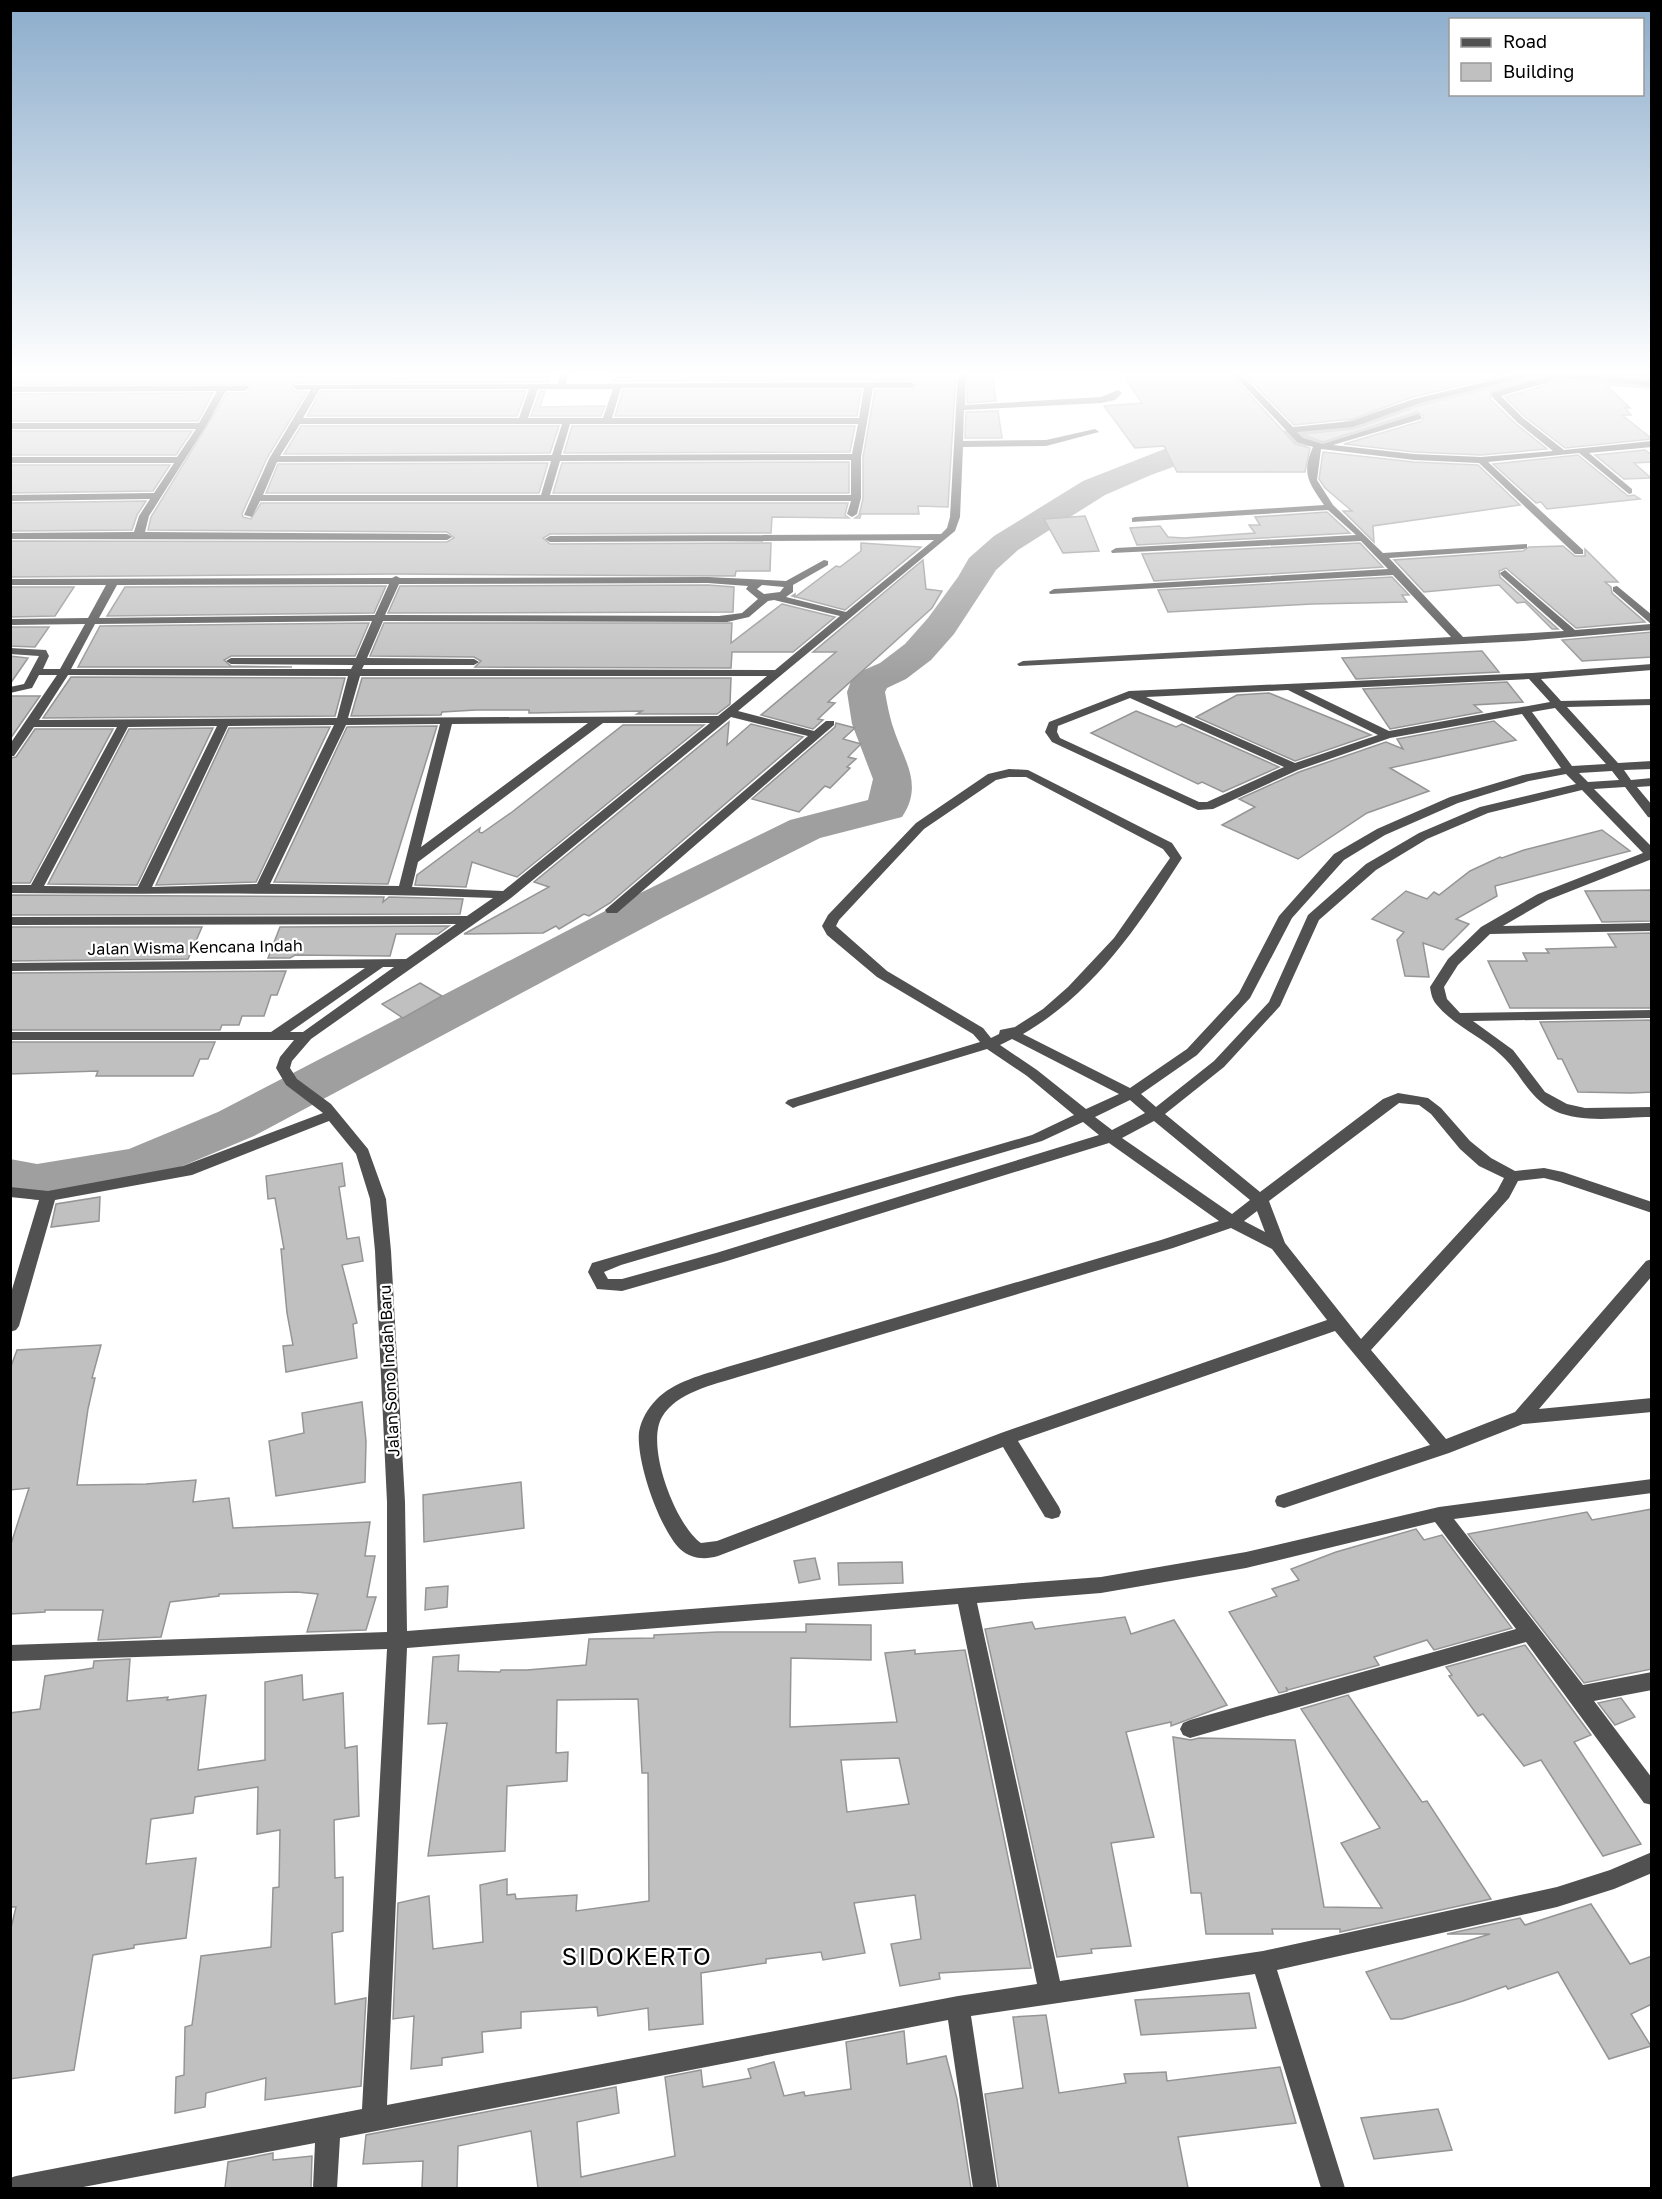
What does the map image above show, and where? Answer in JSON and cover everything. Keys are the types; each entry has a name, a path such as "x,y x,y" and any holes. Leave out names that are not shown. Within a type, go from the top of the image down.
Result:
{"street":[{"path":"143,536 140,532 144,516 170,475"},
{"path":"249,515 266,475"},
{"path":"546,497 552,475"},
{"path":"852,514 856,498 856,475"},
{"path":"10,1036 306,1036 506,895 727,716 786,664 896,579 952,529 955,516 956,475"},
{"path":"1312,475 1312,480 1330,507 1364,538 1460,640"},
{"path":"1497,475 1579,552"},
{"path":"1610,475 1629,491"},
{"path":"10,498 158,496"},
{"path":"255,498 856,498"},
{"path":"1135,520 1330,507"},
{"path":"10,536 447,537"},
{"path":"550,538 944,537"},
{"path":"1116,551 1364,538"},
{"path":"1380,556 1522,546"},
{"path":"10,622 379,618 719,620 746,616 769,597 788,588 824,563"},
{"path":"1054,592 1395,572"},
{"path":"1505,573 1574,635"},
{"path":"10,582 396,579 708,580 758,583 773,581 851,612"},
{"path":"262,888 341,723 355,672 396,579"},
{"path":"10,753 53,692 113,582"},
{"path":"758,583 753,586 753,593 851,612"},
{"path":"1617,589 1652,621"},
{"path":"1023,664 1574,635 1652,627"},
{"path":"10,651 42,652 44,656 28,686 10,690"},
{"path":"36,672 66,667 361,660 649,667 776,673"},
{"path":"66,667 355,672 786,664"},
{"path":"1652,667 1532,676 1286,685 1129,694 1065,718 1053,724 1051,732 1056,740 1198,806 1219,803 1294,767 1388,735 1560,704 1652,702"},
{"path":"1532,676 1560,704 1614,766 1652,814"},
{"path":"1286,685 1388,735"},
{"path":"1129,694 1294,767"},
{"path":"1524,709 1569,770 1651,854 1543,897 1486,930 1453,962 1437,987 1440,1000 1456,1017 1480,1031 1508,1053 1540,1095 1562,1108 1585,1113 1652,1112"},
{"path":"30,724 341,723 727,716 818,735"},
{"path":"411,861 600,720"},
{"path":"404,891 447,721"},
{"path":"143,891 224,723"},
{"path":"612,910 830,723"},
{"path":"36,890 123,724"},
{"path":"1652,765 1569,770 1527,778 1454,800 1381,832 1339,857 1286,916 1245,995 1192,1052 1131,1094 1087,1117 1037,1138 615,1261 600,1266 596,1272 604,1286 622,1285 880,1209 1111,1137 1156,1114 1219,1064 1275,1003 1314,918 1371,867 1422,836 1484,810 1585,786 1652,782"},
{"path":"794,1103 989,1044 1013,1034 1054,1007 1096,968 1142,910 1176,858 1168,846 1028,774 1010,773 992,777 920,826 833,918 829,926 832,932 882,974 978,1031 989,1044 1032,1073 1111,1137 1232,1222 1278,1245"},
{"path":"10,889 143,891 262,888 506,895"},
{"path":"10,921 470,920"},
{"path":"1486,930 1652,927"},
{"name":"Jalan Wisma Kencana Indah","path":"10,967 408,963"},
{"path":"273,1036 379,964"},
{"path":"1456,1017 1652,1014"},
{"path":"978,1031 1013,1034 1131,1094 1261,1201 1278,1245 1338,1323 1443,1448"},
{"name":"Jalan Sono Indah Baru","path":"306,1036 285,1060 283,1068 291,1082 329,1111 363,1153 378,1199 388,1325 396,1502 397,1640 374,2118"},
{"path":"1338,1323 1007,1438 731,1544 706,1551 696,1550 688,1545 676,1530 651,1460 649,1426 662,1405 687,1389 708,1380 1167,1244 1232,1222 1388,1102 1398,1098 1423,1101 1436,1111 1465,1145 1485,1162 1514,1176 1544,1173 1563,1177 1652,1208"},
{"path":"10,1192 48,1196 186,1171 329,1111"},
{"path":"1361,1350 1503,1194 1514,1176"},
{"path":"867,1189 880,1209"},
{"path":"10,1326 48,1196"},
{"path":"1521,1417 1652,1265"},
{"path":"1284,1501 1443,1448 1521,1417 1652,1405"},
{"path":"1007,1438 1052,1512"},
{"path":"10,1653 397,1640 1101,1585 1246,1560 1439,1514 1652,1486"},
{"path":"1439,1514 1578,1695 1652,1796"},
{"path":"966,1597 1051,1994"},
{"path":"1190,1729 1530,1633"},
{"path":"1578,1695 1652,1681"},
{"path":"16,2188 958,2007 1263,1962 1557,1897 1614,1879 1652,1862"},
{"path":"1263,1962 1333,2188"},
{"path":"958,2007 985,2188"},
{"path":"325,2188 328,2127"}],"building":[{"path":"10,475 164,475 153,491 10,493"},
{"path":"177,475 260,475 242,514 243,517 251,519 261,503 848,503 845,515 849,518 772,517 771,533 550,534 543,538 550,544 771,543 770,571 736,571 735,576 395,574 10,577 10,541 447,542 454,538 447,532 148,530 151,517"},
{"path":"274,475 545,475 539,493 266,493"},
{"path":"559,475 849,475 849,493 553,493"},
{"path":"863,475 950,475 948,507 918,506 919,514 861,514 860,518 855,518 859,515 863,499"},
{"path":"1320,475 1488,475 1520,505 1373,526 1374,542 1343,511 1352,511 1325,488 1319,479"},
{"path":"1505,475 1602,475 1628,496 1634,495 1640,499 1547,509 1541,502 1536,503"},
{"path":"1619,475 1647,475 1651,478 1624,479"},
{"path":"146,501 137,515 132,530 10,531 10,503"},
{"path":"1327,512 1350,533 1137,545 1130,528 1160,526 1168,537 1184,538 1255,533 1249,525 1260,525 1255,517"},
{"path":"1085,516 1099,551 1063,553 1044,519"},
{"path":"861,543 921,547 845,610 795,597 836,566 840,567 861,551"},
{"path":"1360,543 1383,567 1154,581 1142,554"},
{"path":"1563,546 1575,556 1585,556 1585,549 1618,582 1605,582 1611,587 1612,593 1645,622 1576,628 1506,568 1499,571 1500,577 1558,629 1552,629 1525,602 1517,603 1499,585 1424,592 1394,560 1523,551 1529,547"},
{"path":"923,560 926,589 942,591 932,608 828,702 835,703 818,719 823,720 813,729 761,715 836,652 813,652"},
{"path":"1392,577 1409,595 1402,595 1407,602 1312,604 1168,612 1158,590"},
{"path":"708,585 734,587 733,612 388,613 400,586"},
{"path":"386,586 374,613 107,616 125,587"},
{"path":"10,587 74,587 55,616 10,617"},
{"path":"782,604 835,617 793,652 732,652 731,668 475,667 481,661 474,657 370,656 384,623 732,623 731,643"},
{"path":"369,623 355,656 231,656 224,660 231,666 292,667 78,667 100,626"},
{"path":"10,627 49,627 35,647 10,646"},
{"path":"1652,632 1652,657 1582,661 1562,640"},
{"path":"1482,651 1499,672 1356,679 1342,658"},
{"path":"10,656 28,658 10,684"},
{"path":"71,677 345,678 335,716 43,718"},
{"path":"362,678 731,678 730,704 717,714 637,714 642,711 529,713 529,710 476,710 442,712 441,715 351,716"},
{"path":"1507,682 1523,702 1474,705 1482,712 1390,729 1363,689"},
{"path":"1269,693 1371,735 1295,761 1196,717 1237,695"},
{"path":"10,696 40,696 10,739"},
{"path":"1136,711 1176,727 1182,724 1279,767 1223,792 1202,782 1198,784 1091,733"},
{"path":"1494,721 1516,740 1390,768 1429,791 1367,813 1298,859 1222,825 1255,807 1239,799 1299,772 1386,742 1403,749 1397,739"},
{"path":"729,722 727,745 751,724 803,737 610,903 589,916 584,914 559,929 556,926 543,933 464,934 549,887 534,882"},
{"path":"836,723 855,728 843,739 861,744 848,757 856,759 847,767 850,768 830,788 825,786 799,812 752,799 835,727"},
{"path":"623,725 704,725 517,877 472,862 466,887 415,885 417,875 480,828 479,832 482,833 512,812"},
{"path":"437,726 388,884 274,882 347,727"},
{"path":"330,727 256,882 156,885 229,728"},
{"path":"213,728 137,885 48,884 129,729"},
{"path":"35,729 113,729 30,883 10,883 10,758 16,757"},
{"path":"1602,830 1630,851 1495,886 1497,896 1456,919 1469,924 1443,950 1423,943 1429,977 1405,976 1397,940 1404,932 1372,919 1406,891 1427,899 1434,892 1439,895 1470,871 1500,857"},
{"path":"1652,890 1652,921 1602,922 1585,891"},
{"path":"10,895 384,897 383,902 389,897 463,899 460,914 10,915"},
{"path":"449,926 438,934 396,934 390,956 295,955 290,958 268,958 280,927"},
{"path":"10,927 202,927 188,959 10,961"},
{"path":"1652,933 1652,1008 1510,1008 1488,961 1527,961 1523,953 1549,953 1546,949 1616,947 1608,934"},
{"path":"286,971 277,995 271,995 264,1016 242,1016 239,1025 222,1025 220,1030 10,1030 10,973"},
{"path":"420,983 442,996 403,1018 382,1004"},
{"path":"1652,1020 1652,1092 1631,1093 1578,1092 1562,1059 1558,1059 1540,1022"},
{"path":"10,1042 215,1042 208,1059 200,1059 193,1076 96,1076 98,1071 10,1074"},
{"path":"342,1163 345,1186 339,1187 347,1239 359,1237 363,1261 342,1265 357,1323 353,1324 357,1358 286,1372 283,1346 293,1345 287,1313 281,1249 284,1249 275,1198 268,1199 266,1176"},
{"path":"100,1197 99,1221 51,1227 56,1204"},
{"path":"101,1345 92,1378 95,1378 77,1485 146,1484 196,1480 193,1502 229,1498 233,1528 370,1522 365,1556 375,1556 367,1597 376,1597 366,1630 307,1632 318,1594 297,1592 219,1594 219,1596 170,1602 161,1637 98,1640 103,1610 45,1610 45,1612 10,1614 10,1547 29,1488 10,1490 10,1369 17,1350"},
{"path":"362,1402 366,1441 365,1482 276,1496 269,1441 304,1433 302,1413"},
{"path":"521,1482 524,1528 424,1542 423,1495"},
{"path":"1652,1509 1652,1669 1584,1683 1468,1534 1587,1512 1592,1520"},
{"path":"1416,1529 1424,1540 1442,1535 1512,1628 1434,1650 1427,1640 1374,1657 1379,1665 1288,1690 1286,1687 1287,1691 1279,1693 1229,1612 1277,1596 1272,1589 1299,1580 1291,1569 1336,1552"},
{"path":"815,1558 820,1579 799,1583 794,1561"},
{"path":"902,1562 903,1583 839,1585 838,1563"},
{"path":"448,1586 447,1607 425,1610 426,1588"},
{"path":"1125,1617 1131,1634 1174,1620 1227,1705 1171,1726 1171,1722 1126,1732 1154,1837 1111,1843 1131,1946 1091,1949 1092,1953 1057,1957 985,1629 1032,1622 1035,1629"},
{"path":"806,1624 871,1625 871,1660 791,1658 790,1727 897,1722 885,1653 915,1650 915,1654 965,1650 1031,1968 939,1973 940,1979 900,1986 891,1944 921,1939 915,1895 854,1903 865,1953 823,1960 821,1952 766,1959 766,1963 701,1973 703,2024 649,2030 648,2008 598,2016 597,2007 521,2012 521,2028 482,2032 483,2052 442,2058 442,2065 411,2069 414,2016 393,2019 398,1903 429,1896 433,1949 483,1942 480,1885 507,1879 507,1895 515,1894 516,1899 577,1895 576,1911 649,1901 648,1773 642,1773 638,1699 557,1700 556,1753 568,1752 567,1781 507,1786 505,1851 428,1856 447,1723 428,1724 433,1657 459,1655 458,1671 500,1672 501,1670 586,1665 589,1639 654,1638 654,1635 718,1632 806,1632","holes":["899,1758 909,1804 847,1812 841,1760"]},
{"path":"1525,1645 1591,1735 1574,1742 1641,1844 1603,1856 1541,1760 1524,1766 1483,1714 1478,1716 1449,1676 1452,1675 1446,1667"},
{"path":"130,1659 127,1701 168,1697 167,1700 206,1695 198,1770 265,1760 265,1682 302,1675 303,1700 343,1693 345,1748 357,1746 359,1816 334,1820 335,1878 343,1877 343,1931 332,1933 335,2004 366,1998 361,2086 265,2100 266,2078 206,2093 205,2107 175,2113 176,2077 184,2075 185,2027 192,2025 201,1956 271,1947 273,1888 279,1887 280,1830 257,1834 258,1787 195,1797 193,1813 151,1819 146,1864 196,1858 186,1938 134,1945 134,1948 93,1955 74,2070 10,2079 10,1932 16,1907 10,1907 10,1713 40,1709 45,1676 93,1668 94,1661"},
{"path":"1348,1695 1422,1802 1427,1801 1491,1899 1340,1932 1340,1929 1272,1929 1273,1934 1206,1934 1201,1893 1191,1893 1173,1737 1191,1740 1199,1738 1295,1740 1324,1907 1382,1908 1341,1843 1380,1828 1301,1709"},
{"path":"1621,1698 1635,1717 1615,1725 1598,1703"},
{"path":"1591,1904 1630,1964 1652,1956 1652,2004 1631,2014 1651,2046 1609,2059 1558,1972 1508,1989 1506,1986 1402,2019 1391,2019 1366,1972 1490,1934 1447,1934 1520,1918 1525,1925"},
{"path":"1249,1993 1256,2028 1141,2035 1135,2000"},
{"path":"1046,2015 1059,2093 1126,2083 1124,2074 1166,2072 1167,2081 1280,2067 1296,2123 1178,2137 1188,2188 999,2188 985,2094 1023,2088 1013,2017"},
{"path":"904,2031 907,2064 946,2056 957,2099 971,2188 538,2188 531,2131 458,2146 457,2188 422,2188 423,2161 363,2164 366,2135 616,2087 619,2113 577,2122 581,2177 675,2156 665,2077 701,2070 703,2087 751,2078 748,2069 774,2062 784,2096 804,2092 805,2096 851,2089 846,2042"},
{"path":"1438,2109 1452,2150 1374,2159 1361,2118"},
{"path":"273,2153 273,2160 312,2156 311,2188 225,2188 228,2162"}],"waterway":[{"path":"10,1177 37,1182 140,1164 236,1124 648,907 805,829 887,808 893,779 872,724 866,692 870,681 893,671 918,652 941,626 975,578 981,565 1006,543 1094,488 1125,475"}],"district":[{"name":"SIDOKERTO","path":"637,1957"}]}
